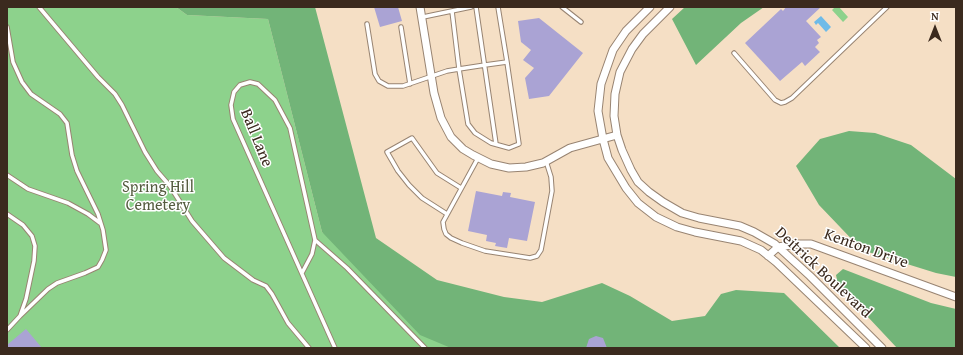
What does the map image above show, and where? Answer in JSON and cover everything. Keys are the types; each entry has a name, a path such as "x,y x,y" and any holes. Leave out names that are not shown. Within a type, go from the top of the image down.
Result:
{"street":[{"path":"420,7 423,17 434,93 441,118 451,137 463,149 491,164 509,168 526,167 546,161 570,148 617,135"},
{"name":"Deitrick Boulevard","path":"650,7 626,30 613,50 600,84 598,111 603,139 608,158 626,188 638,203 656,217 677,227 741,241 761,250 776,262 866,348"},
{"name":"Deitrick Boulevard","path":"670,7 643,34 632,49 620,72 615,94 614,116 617,135 630,170 638,182 649,192 682,213 694,217 740,226 764,237 778,247 810,276 882,348"},
{"name":"Kenton Drive","path":"778,247 796,244 811,244 956,297"},
{"path":"768,256 778,247"}],"lane":[{"path":"39,7 98,77 115,94 145,152 157,171 170,186 192,221 224,258 253,280 266,286 288,323 309,348"},
{"path":"423,17 471,7"},
{"path":"476,7 496,144"},
{"path":"452,11 459,69 468,124 475,133 491,143 509,148 519,144 498,7"},
{"path":"562,7 581,22"},
{"path":"734,53 775,100 781,103 792,98 887,7"},
{"path":"367,24 375,74 379,81 388,86 403,86 447,71 507,62"},
{"path":"7,26 13,62 22,82 31,94 60,114 67,123 76,171 98,214 103,230 106,250 98,267 57,283 48,289 7,330"},
{"path":"401,27 410,84"},
{"name":"Ball Lane","path":"302,273 312,254 315,240 290,128 275,100 258,84 250,82 240,84 234,92 231,105 233,119 302,273 336,348"},
{"path":"447,214 422,198 409,185 386,152 412,138 437,173 447,181 461,188"},
{"path":"478,158 443,222 446,234 451,238 485,251 530,258 537,256 541,250 552,191 551,177 546,161"},
{"path":"7,175 28,189 68,203 88,214 100,223"},
{"path":"7,214 23,225 32,236 35,246 34,261 26,299 20,316"},
{"path":"315,240 347,268 425,348"}],"green space":[{"name":"Spring Hill Cemetery","path":"7,7 176,7 187,15 268,19 322,232 486,348 7,348"},
{"path":"176,7 315,7 376,238 437,280 504,297 542,302 602,283 630,296 672,321 705,316 721,294 736,290 784,293 840,348 451,348 420,335 322,232 268,19 187,15"},
{"path":"685,7 764,7 741,23 696,65 672,19"},
{"path":"835,7 839,7 848,17 843,22 832,10"},
{"path":"849,131 875,133 911,145 956,179 956,277 936,273 862,250 819,205 796,166 820,139"},
{"path":"843,269 931,303 956,309 956,348 897,348 838,285 836,275"}],"water":[{"path":"821,16 831,27 826,32 818,23 816,25 814,22"}],"building":[{"path":"374,7 398,7 402,21 380,27"},
{"path":"786,7 821,7 806,21 821,37 817,40 819,43 815,47 820,52 805,66 802,62 780,81 745,43 781,9 783,11"},
{"path":"539,18 583,53 549,96 529,99 525,78 534,68 523,60 531,50 521,42 518,21"},
{"path":"476,191 502,196 503,192 511,193 510,197 535,202 527,241 509,238 507,248 495,246 496,243 486,241 487,235 468,231"},
{"path":"26,329 42,348 7,348 7,345"},
{"path":"596,336 603,338 607,348 586,348 589,339"}]}
